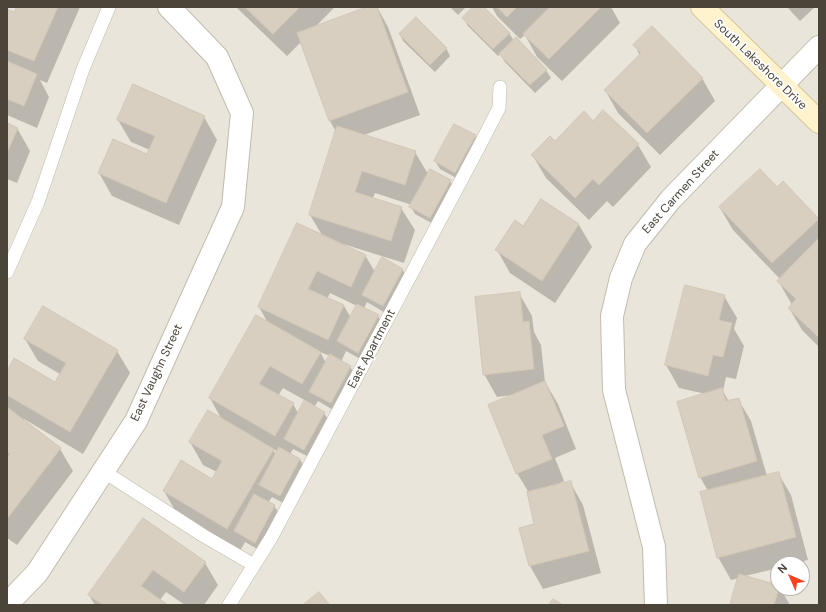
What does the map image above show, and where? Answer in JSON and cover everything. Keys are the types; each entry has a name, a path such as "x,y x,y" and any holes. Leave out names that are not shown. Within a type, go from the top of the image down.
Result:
{"street":[{"name":"East Vaughn Street","path":"7,604 37,574 136,421 233,207 242,113 218,57 169,7"},
{"name":"South Lakeshore Drive","path":"702,7 819,122"},
{"name":"East Carmen Street","path":"656,605 654,547 614,390 612,316 621,278 634,244 671,200 819,47"}],"lane":[{"path":"7,272 38,202 83,69 109,7"},
{"name":"East Apartment","path":"229,605 271,538 500,108 500,87"},
{"path":"104,471 204,536 254,565"}],"shaded area":[{"path":"7,7 819,7 819,605 7,605"}],"building":[{"path":"17,7 58,7 34,61 7,50 7,9 14,12"},
{"path":"245,7 300,7 273,34"},
{"path":"367,7 377,7 408,92 329,121 297,33"},
{"path":"473,7 484,7 510,33 493,49 462,18"},
{"path":"497,7 517,7 507,17"},
{"path":"550,7 601,7 549,59 523,34"},
{"path":"416,17 447,48 430,65 399,34"},
{"path":"652,26 703,78 647,133 604,90 641,53 633,45"},
{"path":"516,37 547,70 530,85 499,54"},
{"path":"7,61 37,74 24,106 7,99"},
{"path":"133,84 205,116 166,203 98,173 113,139 147,154 155,136 117,120"},
{"path":"603,110 639,144 599,185 593,179 575,198 531,155 550,136 555,141 584,111 593,121"},
{"path":"7,123 18,128 7,153"},
{"path":"454,124 476,135 455,173 434,161"},
{"path":"337,126 416,151 405,185 362,171 355,192 402,207 391,241 309,215"},
{"path":"430,169 451,180 430,218 409,207"},
{"path":"760,169 777,187 783,181 819,219 772,263 719,207"},
{"path":"541,199 579,224 542,281 495,250 515,220 523,226"},
{"path":"297,223 366,255 351,287 317,271 308,289 344,305 328,340 258,307"},
{"path":"819,238 818,337 788,308 796,299 777,281"},
{"path":"382,257 403,269 383,306 362,295"},
{"path":"685,285 725,295 719,320 732,323 723,357 713,355 708,376 665,365"},
{"path":"520,292 523,322 529,321 534,369 483,375 475,297"},
{"path":"357,304 379,315 358,353 337,341"},
{"path":"43,306 118,350 70,432 7,395 7,371 14,358 55,382 66,363 24,339"},
{"path":"256,315 321,352 302,384 270,366 259,384 294,403 275,436 209,398"},
{"path":"330,354 351,366 331,403 309,392"},
{"path":"545,381 564,426 542,435 552,459 516,474 488,405"},
{"path":"722,388 726,401 739,398 757,461 699,478 677,402"},
{"path":"304,401 325,412 304,450 284,439"},
{"path":"7,407 61,448 7,519 7,458 10,454 7,452"},
{"path":"208,410 274,449 227,529 163,491 181,460 212,479 222,461 189,442"},
{"path":"279,447 300,459 280,496 259,485"},
{"path":"779,472 796,537 717,558 700,492"},
{"path":"571,481 589,551 529,566 519,528 534,524 527,492"},
{"path":"254,494 275,505 255,543 234,531"},
{"path":"143,518 206,562 184,592 153,570 141,586 168,605 103,605 88,595"},
{"path":"739,574 770,583 770,596 777,596 774,605 730,605"},
{"path":"319,592 330,605 303,605"},
{"path":"553,599 563,605 549,605"}]}
